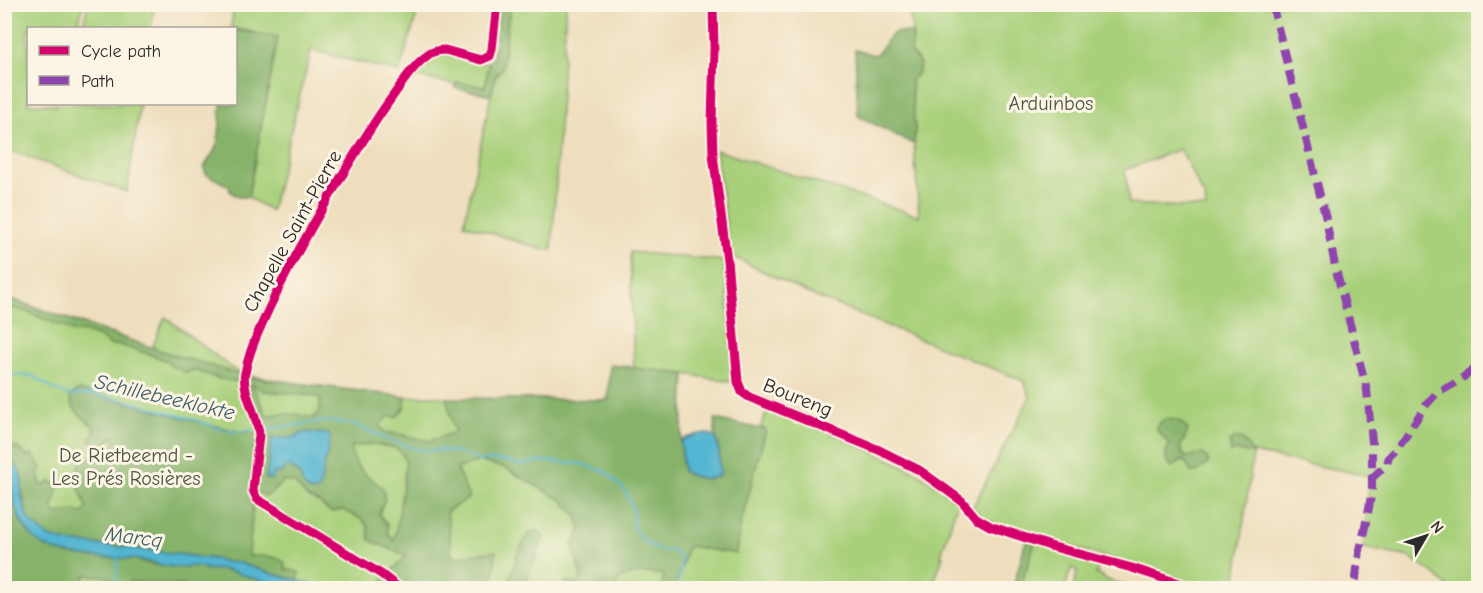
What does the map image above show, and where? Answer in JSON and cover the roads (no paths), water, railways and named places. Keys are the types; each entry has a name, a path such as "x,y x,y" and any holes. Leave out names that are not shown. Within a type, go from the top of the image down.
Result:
{"street":[{"name":"Chapelle Saint-Pierre","path":"399,588 381,574 257,500 253,490 259,435 244,374 260,327 290,264 379,115 413,70 431,53 445,50 481,60 490,56 496,4"},
{"name":"Boureng","path":"713,4 713,155 727,260 738,386 742,392 749,397 879,450 919,470 955,495 976,518 990,526 1193,588"}],"water":[{"path":"305,432 329,434 330,439 319,490 311,492 303,485 300,475 289,466 283,469 281,474 275,472 272,479 266,479 272,438 292,438"},
{"path":"699,434 709,434 716,438 720,475 701,478 683,471 681,442"},
{"path":"4,452 19,470 22,479 22,498 28,519 47,536 67,542 236,562 328,588 287,587 220,569 198,566 175,567 135,559 84,556 46,547 31,535 19,516 9,472 5,467"}],"waterway":[{"name":"Schillebeeklokte","path":"4,374 33,376 53,389 68,395 92,394 128,401 220,429 237,432 252,430"},
{"name":"Schillebeeklokte","path":"263,430 324,421 353,424 389,440 424,451 442,450 480,461 506,461 520,465 543,461 582,464 606,472 623,488 630,501 633,525 637,534 646,543 660,550 673,551 681,557 681,572 676,588"},
{"path":"115,588 117,559"}],"park label":[{"name":"Arduinbos","path":"1051,103"},
{"name":"De Rietbeemd - Les Prés Rosières","path":"126,466"}],"water label":[{"name":"Marcq","path":"134,537"}]}
